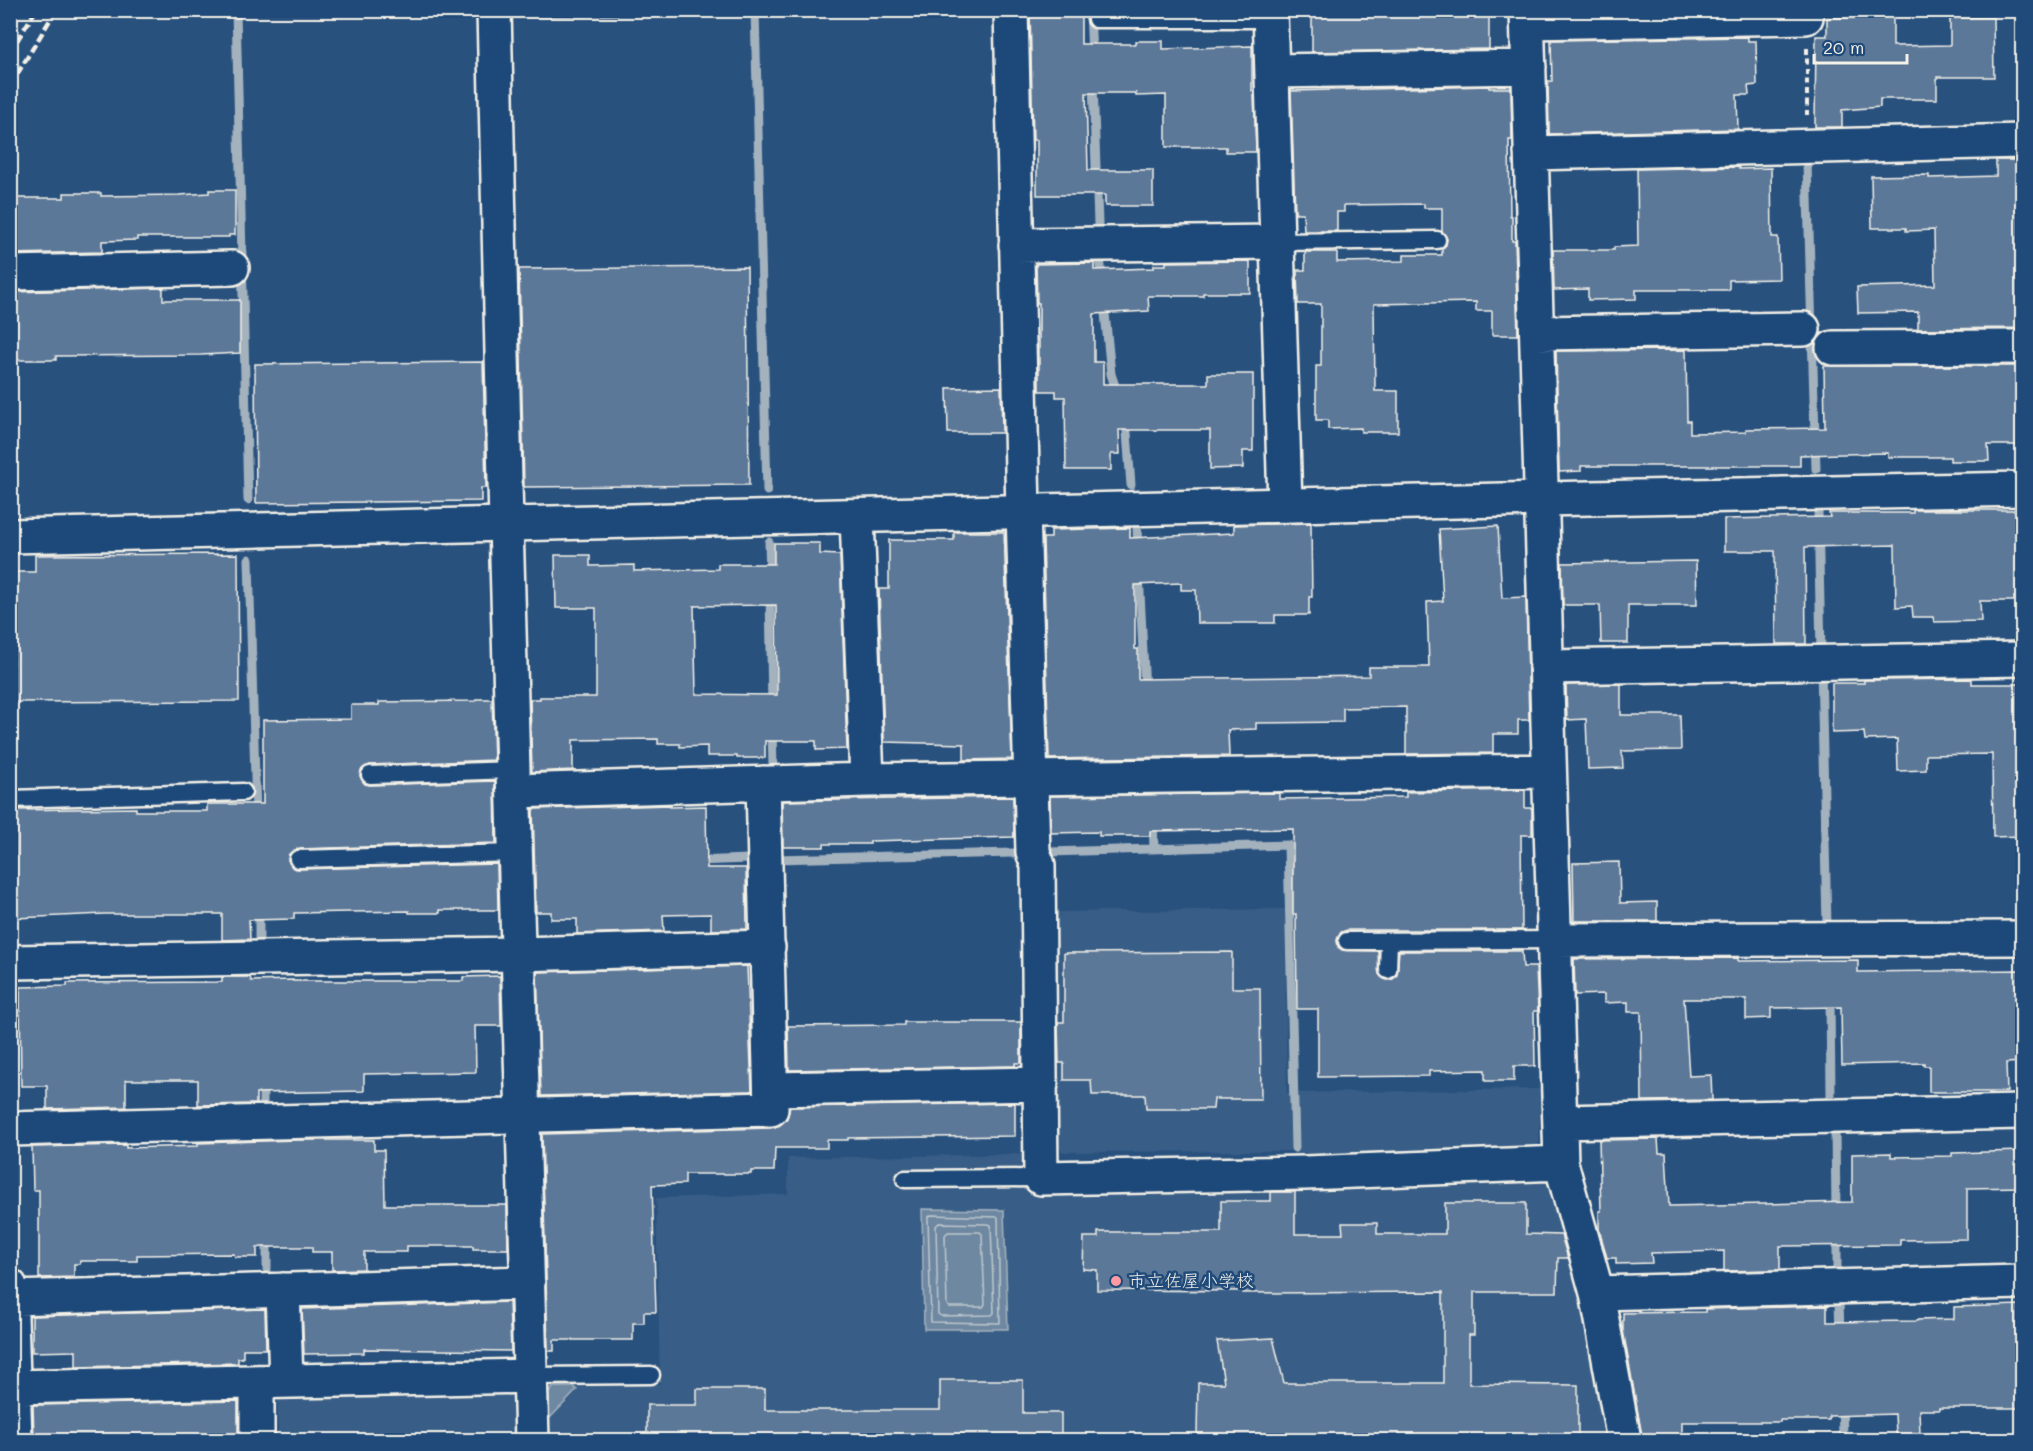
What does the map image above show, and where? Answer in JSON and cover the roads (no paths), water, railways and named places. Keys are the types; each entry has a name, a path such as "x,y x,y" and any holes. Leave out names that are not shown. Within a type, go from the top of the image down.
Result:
{"street":[{"path":"495,10 506,524 532,1440"},
{"path":"1011,10 1033,852 1038,866 1041,1178 1305,1173 1562,1162"},
{"path":"1624,1440 1597,1293 1562,1162 1528,16 1806,14"},
{"path":"1270,15 1285,505"},
{"path":"1272,71 1529,67"},
{"path":"1531,153 2022,141"},
{"path":"1016,245 1277,242"},
{"path":"10,273 232,268"},
{"path":"1537,333 1803,329"},
{"path":"1833,348 2022,347"},
{"path":"10,536 2022,489"},
{"path":"856,516 867,780"},
{"path":"1546,667 2022,660"},
{"path":"513,780 763,783 1549,771"},
{"path":"10,1129 771,1109 763,783"},
{"path":"1554,940 2022,938"},
{"path":"10,962 518,954 768,946"},
{"path":"771,1089 1041,1084"},
{"path":"1560,1122 2022,1112"},
{"path":"1597,1293 2022,1282"},
{"path":"11,1298 528,1283"},
{"path":"10,1286 15,1440"},
{"path":"257,1440 271,1381 283,1290"},
{"path":"12,1387 531,1376"}],"lane":[{"path":"1096,19 1270,15"},
{"path":"1277,242 1437,240"},
{"path":"370,775 513,780"},
{"path":"10,799 243,792"},
{"path":"298,859 515,853"},
{"path":"1347,941 1554,940"},
{"path":"1388,970 1389,941"},
{"path":"905,1179 1041,1178"},
{"path":"531,1376 651,1375"}],"water":[{"path":"922,1209 1004,1210 1008,1329 924,1329"},
{"path":"554,1387 574,1387 577,1390 549,1419 541,1413 543,1399"}],"waterway":[{"path":"236,10 248,500"},
{"path":"511,14 667,10"},
{"path":"755,10 767,491"},
{"path":"1090,10 1092,56"},
{"path":"1093,82 1098,224"},
{"path":"1807,163 1816,469"},
{"path":"1100,255 1102,280"},
{"path":"1104,303 1111,374 1118,395"},
{"path":"1126,420 1131,485"},
{"path":"1818,511 1821,653"},
{"path":"1137,528 1138,550"},
{"path":"769,542 770,575"},
{"path":"249,559 256,815"},
{"path":"1139,573 1145,691"},
{"path":"770,595 772,707"},
{"path":"1821,668 1827,925"},
{"path":"772,730 773,767"},
{"path":"1153,819 1154,849"},
{"path":"1049,852 1288,845 1295,1148"},
{"path":"777,866 776,859 1013,853"},
{"path":"696,861 748,859"},
{"path":"259,909 259,941"},
{"path":"1830,996 1831,1096"},
{"path":"263,1081 263,1106"},
{"path":"1835,1129 1836,1213"},
{"path":"1837,1233 1837,1271"},
{"path":"267,1237 267,1269"},
{"path":"1839,1302 1840,1332"},
{"path":"1842,1406 1843,1435"}],"railway":[{"path":"10,52 36,10"},
{"path":"10,86 56,10"}],"place":[{"name":"市立佐屋小学校","path":"1116,1281"}]}
